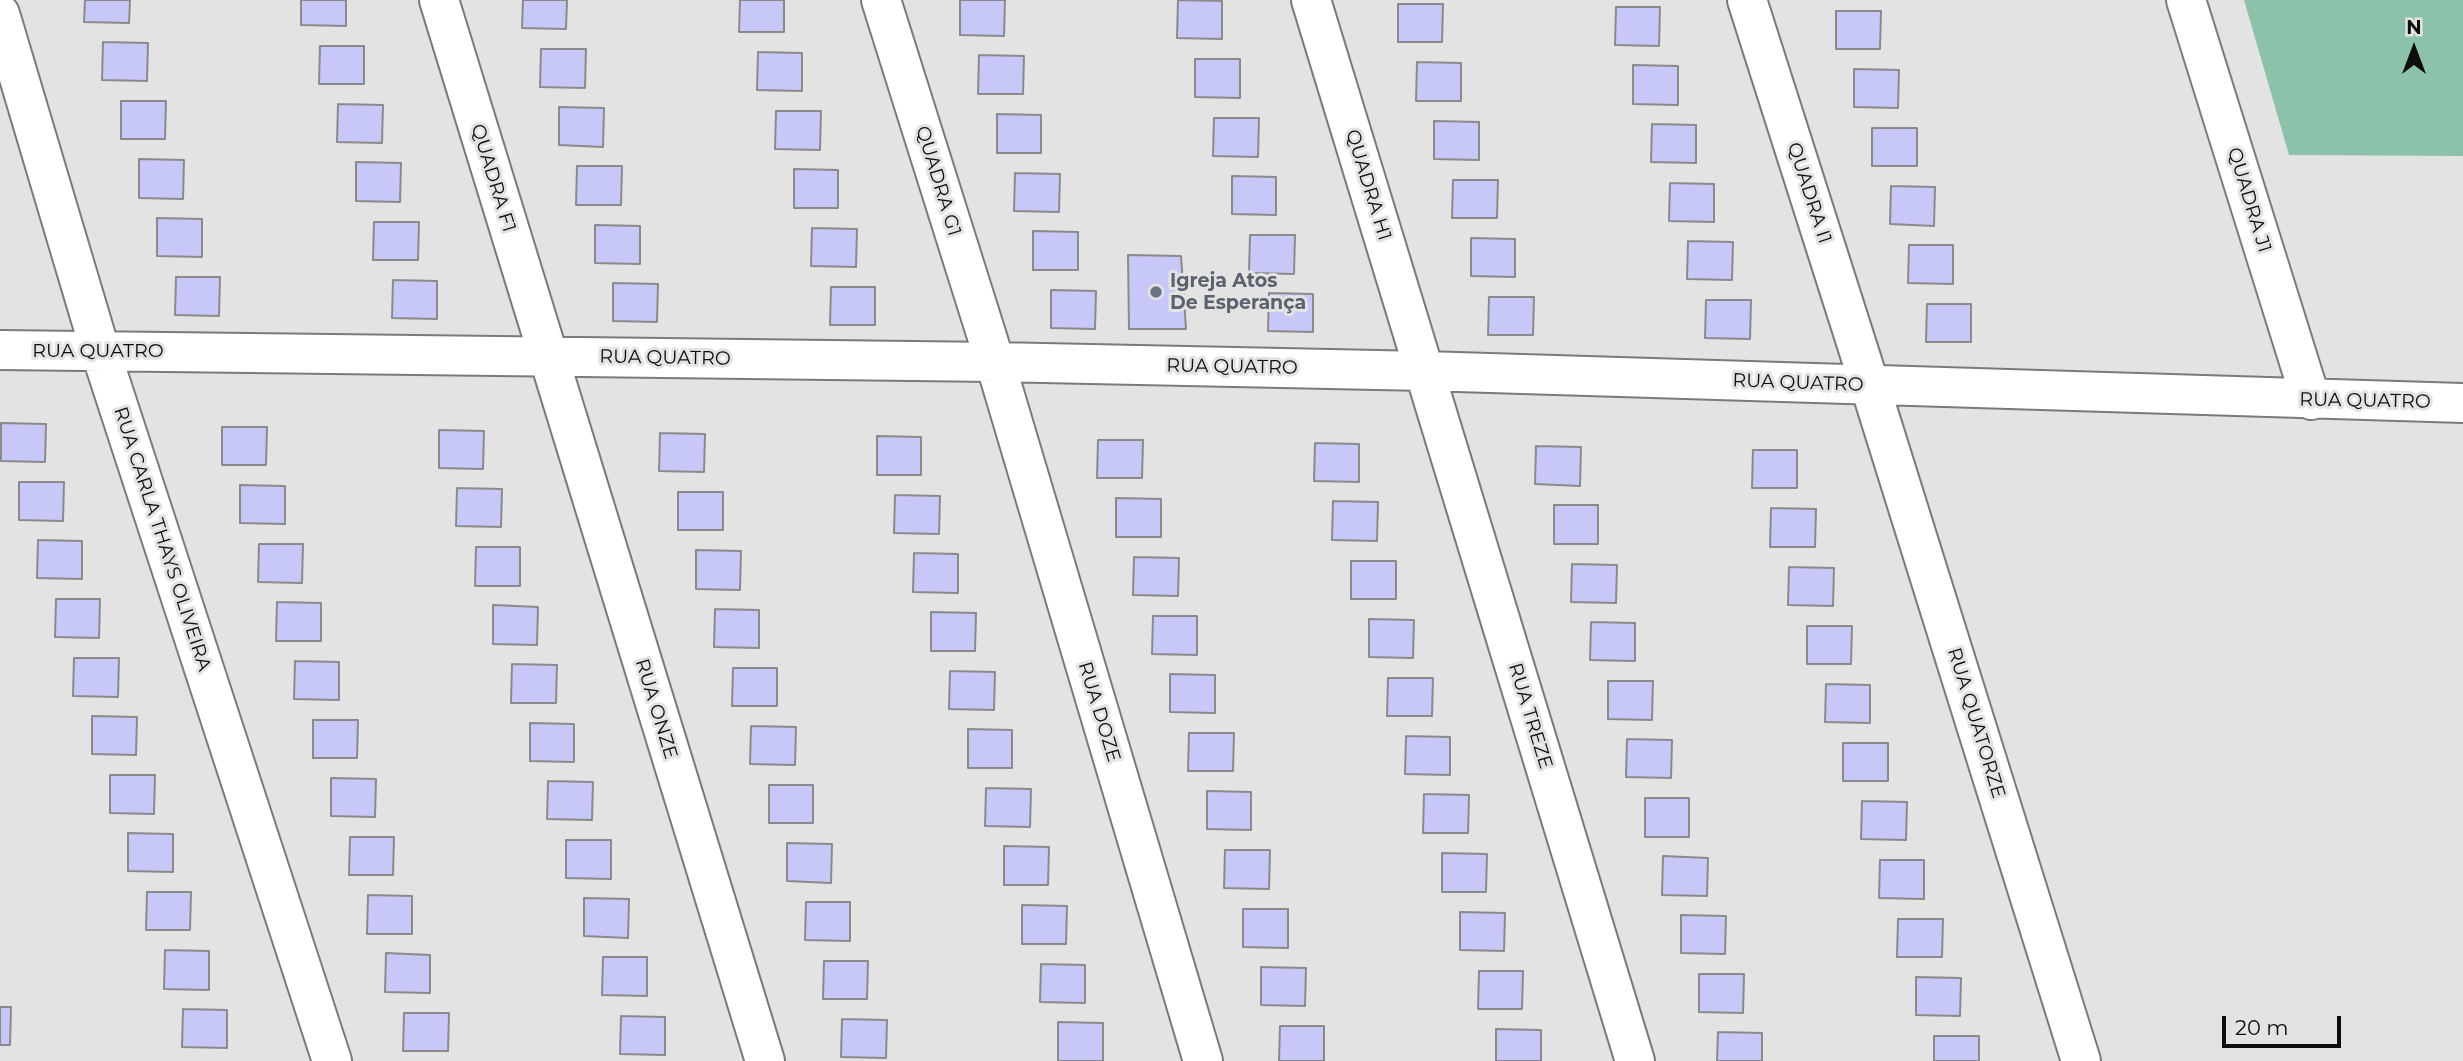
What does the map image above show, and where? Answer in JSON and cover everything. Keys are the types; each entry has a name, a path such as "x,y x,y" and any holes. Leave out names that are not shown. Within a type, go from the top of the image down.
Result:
{"street":[{"name":"QUADRA F1","path":"439,0 547,356"},
{"name":"QUADRA G1","path":"881,0 995,362"},
{"name":"QUADRA H1","path":"1311,0 1425,371"},
{"name":"QUADRA I1","path":"1747,0 1870,386"},
{"name":"QUADRA J1","path":"2186,0 2311,400"},
{"name":"RUA CARLA THAYS OLIVEIRA","path":"0,14 100,350 332,1061"},
{"name":"RUA QUATRO","path":"0,350 995,362 1425,371 2463,403"},
{"name":"RUA ONZE","path":"547,356 765,1061"},
{"name":"RUA DOZE","path":"995,362 1203,1061"},
{"name":"RUA TREZE","path":"1425,371 1635,1061"},
{"name":"RUA QUATORZE","path":"1870,386 2081,1061"}],"green space":[{"path":"2244,0 2463,0 2463,156 2289,155"}],"building":[{"path":"85,0 130,0 129,23 84,22"},
{"path":"301,0 346,0 346,26 301,25"},
{"path":"523,0 567,0 566,29 522,28"},
{"path":"740,0 784,0 784,32 739,32"},
{"path":"960,0 1005,0 1004,36 960,35"},
{"path":"1178,0 1222,1 1222,39 1177,38"},
{"path":"1398,4 1443,4 1442,42 1398,42"},
{"path":"1616,7 1660,7 1659,46 1615,45"},
{"path":"1836,11 1881,11 1880,49 1836,49"},
{"path":"103,42 148,43 147,81 102,80"},
{"path":"320,46 364,46 364,84 319,84"},
{"path":"541,49 586,49 585,88 540,87"},
{"path":"758,52 802,53 802,91 757,90"},
{"path":"979,55 1024,56 1023,94 978,94"},
{"path":"1195,59 1240,59 1240,98 1195,97"},
{"path":"1417,62 1461,63 1461,101 1416,101"},
{"path":"1633,65 1678,66 1678,105 1633,104"},
{"path":"1854,69 1899,70 1898,108 1854,107"},
{"path":"121,101 166,101 165,139 121,139"},
{"path":"338,104 383,105 382,143 337,142"},
{"path":"559,107 604,108 603,147 559,145"},
{"path":"776,111 821,111 820,150 775,149"},
{"path":"997,114 1041,115 1041,153 997,153"},
{"path":"1214,118 1259,118 1258,157 1213,156"},
{"path":"1434,121 1479,122 1479,160 1434,159"},
{"path":"1652,124 1696,125 1696,163 1651,162"},
{"path":"1872,128 1917,128 1917,166 1872,166"},
{"path":"139,159 184,160 183,199 139,198"},
{"path":"356,162 401,163 400,202 356,201"},
{"path":"577,166 622,166 621,205 576,205"},
{"path":"794,169 838,170 838,208 794,208"},
{"path":"1015,173 1060,174 1059,212 1014,211"},
{"path":"1232,176 1276,177 1276,215 1232,214"},
{"path":"1453,180 1498,180 1497,218 1452,218"},
{"path":"1670,183 1714,184 1714,222 1669,221"},
{"path":"1891,186 1935,187 1934,226 1890,224"},
{"path":"157,218 202,219 202,257 157,256"},
{"path":"374,222 419,222 418,260 373,260"},
{"path":"595,225 640,226 640,264 595,263"},
{"path":"812,228 857,229 856,267 811,266"},
{"path":"1033,231 1078,232 1078,270 1033,270"},
{"path":"1250,235 1295,235 1294,274 1249,273"},
{"path":"1471,238 1515,239 1515,277 1471,276"},
{"path":"1688,241 1733,242 1732,280 1687,279"},
{"path":"1909,245 1953,245 1953,284 1908,283"},
{"name":"Igreja Atos De Esperança","path":"1128,255 1181,256 1186,329 1129,329"},
{"path":"176,277 220,277 219,316 175,315"},
{"path":"393,280 437,281 437,319 392,318"},
{"path":"613,283 658,284 657,322 613,321"},
{"path":"831,287 875,287 875,325 830,325"},
{"path":"1051,290 1096,291 1095,329 1051,328"},
{"path":"1269,293 1313,294 1313,332 1268,331"},
{"path":"1489,297 1534,297 1533,335 1488,335"},
{"path":"1706,300 1751,300 1750,339 1705,338"},
{"path":"1927,304 1971,304 1971,342 1926,342"},
{"path":"1,423 46,424 45,462 1,461"},
{"path":"222,427 267,427 266,465 222,465"},
{"path":"439,430 484,431 483,469 439,468"},
{"path":"660,433 705,434 704,472 659,471"},
{"path":"877,436 921,437 921,475 877,475"},
{"path":"1098,440 1143,440 1142,478 1097,478"},
{"path":"1315,443 1359,444 1359,482 1314,481"},
{"path":"1536,446 1581,447 1580,486 1535,484"},
{"path":"1753,450 1797,450 1797,488 1752,488"},
{"path":"19,482 64,482 63,521 19,520"},
{"path":"240,485 285,486 285,524 240,523"},
{"path":"457,488 502,489 501,527 456,526"},
{"path":"678,492 723,492 723,530 678,530"},
{"path":"895,495 940,496 939,534 894,533"},
{"path":"1116,498 1161,499 1161,537 1116,537"},
{"path":"1333,501 1378,502 1377,541 1332,540"},
{"path":"1554,505 1598,505 1598,544 1554,544"},
{"path":"1771,508 1816,509 1815,547 1770,547"},
{"path":"38,540 82,541 82,579 37,578"},
{"path":"259,544 303,544 302,583 258,582"},
{"path":"476,547 520,547 520,586 475,586"},
{"path":"696,550 741,551 740,590 696,589"},
{"path":"914,553 958,554 958,593 913,592"},
{"path":"1134,557 1179,558 1178,596 1133,595"},
{"path":"1351,561 1396,561 1396,599 1351,599"},
{"path":"1572,564 1617,565 1616,603 1571,602"},
{"path":"1789,567 1834,568 1833,606 1788,605"},
{"path":"56,599 100,599 99,638 55,637"},
{"path":"277,602 321,603 321,641 276,641"},
{"path":"493,605 538,607 537,645 493,644"},
{"path":"715,609 759,610 759,648 714,647"},
{"path":"931,612 976,613 975,651 931,651"},
{"path":"1153,616 1197,616 1197,655 1152,654"},
{"path":"1369,619 1414,620 1413,658 1369,657"},
{"path":"1591,622 1635,623 1635,661 1590,660"},
{"path":"1807,626 1852,626 1851,664 1807,664"},
{"path":"74,658 119,658 118,697 73,696"},
{"path":"295,661 339,662 339,700 294,699"},
{"path":"512,664 557,665 556,703 511,703"},
{"path":"733,668 777,668 777,706 732,706"},
{"path":"950,671 995,672 994,710 949,709"},
{"path":"1170,674 1215,675 1215,713 1170,712"},
{"path":"1388,678 1433,678 1432,716 1387,716"},
{"path":"1608,681 1653,681 1652,720 1608,719"},
{"path":"1826,684 1870,685 1870,723 1825,722"},
{"path":"92,716 137,717 136,755 92,754"},
{"path":"313,720 358,720 357,758 313,758"},
{"path":"530,723 574,724 574,762 530,761"},
{"path":"751,726 796,727 795,765 750,764"},
{"path":"968,729 1012,730 1012,768 968,768"},
{"path":"1189,733 1234,733 1233,771 1188,771"},
{"path":"1406,736 1450,737 1450,775 1405,774"},
{"path":"1627,739 1672,740 1671,778 1626,777"},
{"path":"1843,743 1888,743 1888,781 1843,781"},
{"path":"110,775 155,775 154,814 110,813"},
{"path":"331,778 376,779 375,817 331,816"},
{"path":"548,781 593,782 592,820 547,819"},
{"path":"769,785 813,785 813,823 769,823"},
{"path":"986,788 1031,789 1030,827 985,826"},
{"path":"1207,791 1251,792 1251,830 1207,829"},
{"path":"1424,794 1469,795 1468,833 1423,833"},
{"path":"1645,798 1689,798 1689,837 1645,837"},
{"path":"1862,801 1907,802 1906,840 1861,839"},
{"path":"128,833 173,834 173,872 128,871"},
{"path":"350,837 394,837 393,875 349,875"},
{"path":"566,840 611,840 611,879 566,878"},
{"path":"787,843 832,844 831,883 787,881"},
{"path":"1004,846 1049,847 1048,885 1004,885"},
{"path":"1225,850 1270,850 1269,889 1224,888"},
{"path":"1442,853 1487,854 1486,892 1442,892"},
{"path":"1663,856 1708,858 1707,896 1662,895"},
{"path":"1880,860 1924,860 1924,899 1879,898"},
{"path":"147,892 191,892 190,930 146,930"},
{"path":"368,895 412,896 412,934 367,934"},
{"path":"584,898 629,899 628,938 584,936"},
{"path":"806,902 850,902 850,941 805,940"},
{"path":"1022,905 1067,906 1066,944 1022,944"},
{"path":"1243,909 1288,909 1288,948 1243,947"},
{"path":"1460,912 1505,913 1504,951 1460,950"},
{"path":"1681,915 1726,916 1725,954 1681,953"},
{"path":"1898,919 1943,919 1942,957 1897,957"},
{"path":"165,950 209,951 209,990 164,989"},
{"path":"386,953 430,955 430,993 385,992"},
{"path":"603,957 647,957 647,996 602,995"},
{"path":"824,961 868,961 867,999 823,999"},
{"path":"1041,964 1085,965 1085,1003 1040,1002"},
{"path":"1261,967 1306,968 1305,1006 1261,1005"},
{"path":"1479,971 1523,971 1522,1009 1478,1009"},
{"path":"1699,974 1744,974 1743,1013 1699,1012"},
{"path":"1916,977 1961,978 1960,1016 1916,1015"},
{"path":"0,1007 11,1007 10,1045 0,1045"},
{"path":"183,1009 227,1010 227,1048 182,1047"},
{"path":"404,1013 449,1013 448,1051 403,1051"},
{"path":"621,1016 665,1017 665,1055 620,1054"},
{"path":"842,1019 887,1020 886,1058 841,1057"},
{"path":"1058,1022 1103,1023 1103,1061 1058,1061"},
{"path":"1280,1026 1324,1026 1324,1061 1279,1061"},
{"path":"1496,1029 1541,1030 1541,1061 1496,1061"},
{"path":"1718,1032 1762,1033 1762,1061 1717,1061"},
{"path":"1934,1036 1979,1036 1979,1061 1934,1061"}],"place":[{"name":"Igreja Atos De Esperança","path":"1156,292"}]}
